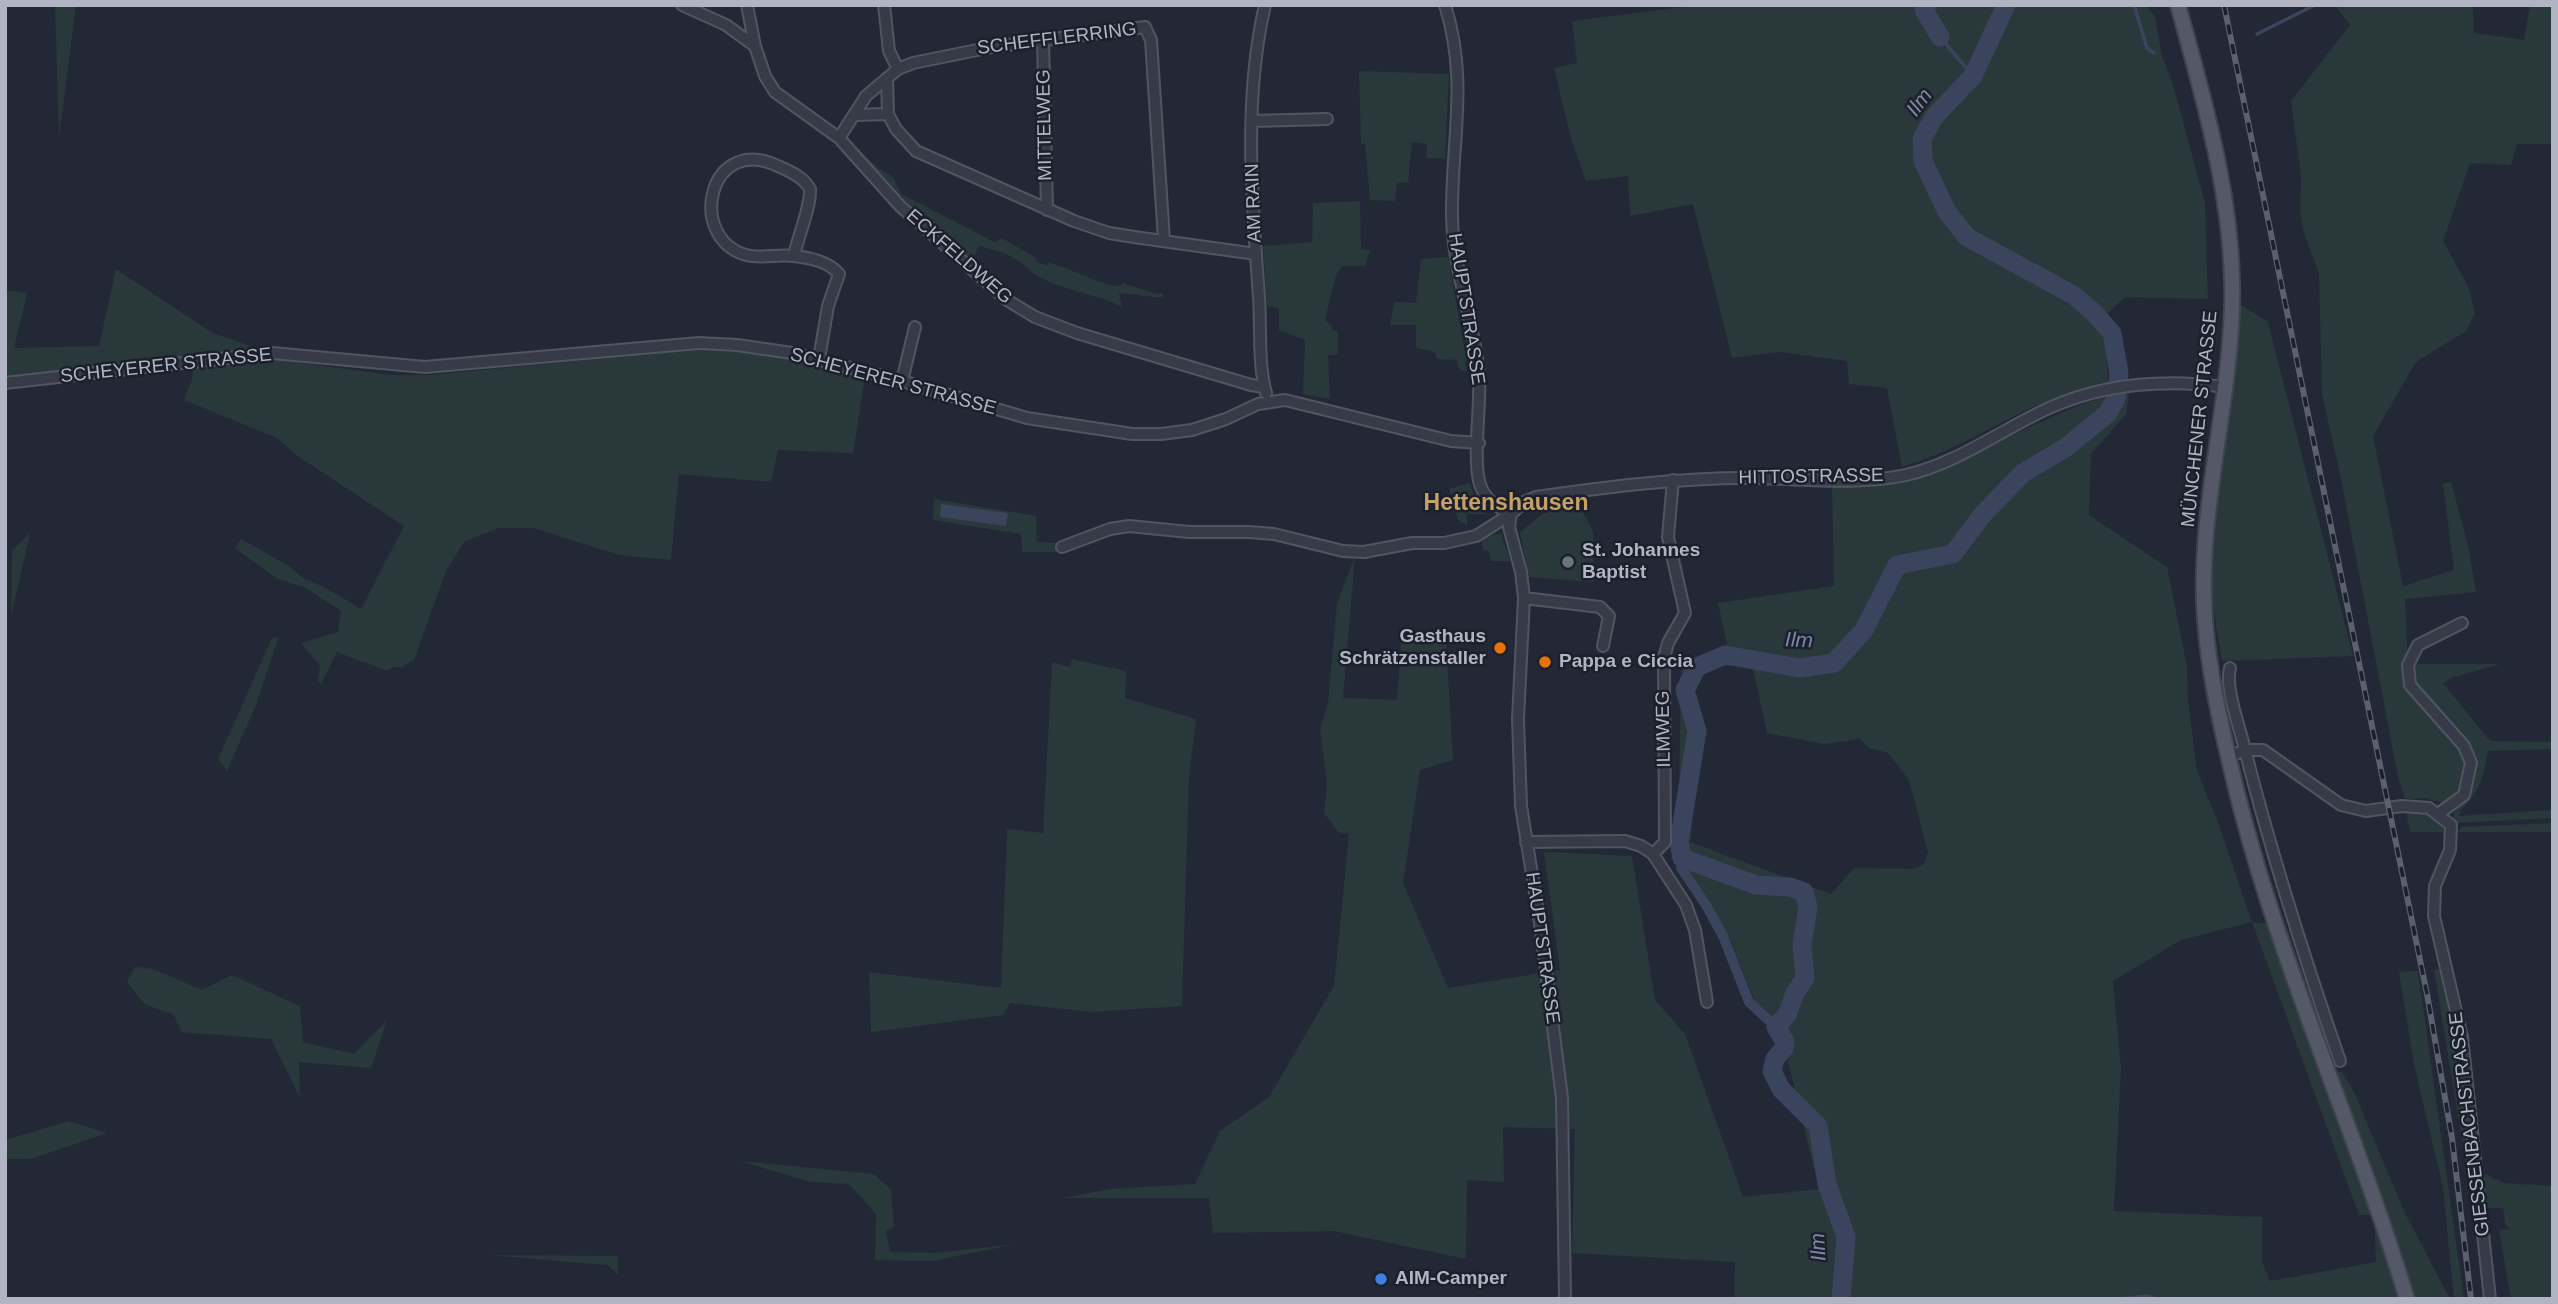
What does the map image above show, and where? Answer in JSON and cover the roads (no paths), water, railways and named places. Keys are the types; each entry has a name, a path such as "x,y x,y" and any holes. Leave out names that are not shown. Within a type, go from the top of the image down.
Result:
{"main road":[{"name":"MÜNCHENER STRASSE","path":"2178,5 2210,130 2222,187 2230,249 2232,306 2225,387 2208,519 2204,592 2210,664 2228,757 2249,841 2277,934 2391,1247 2407,1299"}],"street":[{"path":"682,5 726,25 755,46"},
{"name":"ECKFELDWEG","path":"747,5 755,46 765,76 775,92 839,138 900,206 1007,300 1024,311 1077,333 1264,387"},
{"path":"884,5 889,51 898,69"},
{"name":"AM RAIN","path":"1265,5 1259,38 1252,121 1256,254 1264,387 1268,401"},
{"name":"HAUPTSTRASSE","path":"1445,5 1458,73 1452,219 1479,373 1478,469 1482,489 1497,507 1511,514 1509,527 1521,572 1524,598 1518,719 1521,806 1542,936 1562,1098 1565,1299"},
{"name":"SCHEFFLERRING","path":"839,138 866,96 898,69 928,58 1145,27 1151,40 1164,240"},
{"name":"MITTELWEG","path":"1043,40 1047,210"},
{"path":"887,78 888,114 896,130 916,150 1047,210 1109,233 1256,254"},
{"path":"855,116 888,114"},
{"path":"1252,121 1327,119"},
{"path":"794,256 802,222 810,203 807,183 762,158 749,159 730,167 719,180 710,205 713,223 722,239 747,255 794,256 820,261 838,272 828,306 819,359"},
{"path":"902,381 915,327"},
{"name":"SCHEYERER STRASSE","path":"5,383 272,353 425,367 699,343 766,348 819,359 902,381 993,410 1132,434 1192,430 1268,401 1301,403 1451,441 1479,443"},
{"name":"HITTOSTRASSE","path":"1062,547 1110,528 1129,526 1189,532 1249,531 1275,534 1343,551 1364,552 1412,543 1444,543 1476,536 1511,514 1524,502 1536,497 1674,480 1840,480 1904,475 1932,467 1968,451 2050,407 2099,391 2164,382 2225,387"},
{"name":"ILMWEG","path":"1653,854 1665,842 1664,658 1668,643 1685,613 1668,537 1674,480"},
{"path":"1524,598 1600,607 1609,616 1603,646"},
{"path":"2228,757 2245,750 2263,750 2330,799 2353,809 2366,811 2417,806 2430,808 2438,814 2464,794 2471,763 2464,746 2410,685 2408,665 2418,645 2462,623"},
{"path":"2230,668 2230,686 2250,778 2293,924 2340,1061"},
{"name":"GIESSENBACHSTRASSE","path":"2438,814 2451,828 2450,850 2435,886 2434,916 2462,1037 2490,1299"},
{"path":"1526,842 1625,841 1641,846 1653,854 1680,895 1695,930 1707,1002"}],"water":[{"path":"941,504 1008,513 1006,526 940,517"}],"waterway":[{"name":"Ilm","path":"1927,5 1924,10 1940,37"},
{"name":"Ilm","path":"1841,1299 1846,1237 1827,1184 1818,1126 1781,1089 1772,1071 1775,1059 1784,1048 1785,1042 1776,1027 1787,1015 1795,993 1805,978 1802,945 1808,907 1804,892 1790,887 1756,885 1682,858 1679,842 1697,731 1685,690 1697,667 1725,655 1800,668 1834,663 1864,630 1897,565 1953,554 1983,514 2023,473 2065,448 2107,414 2116,399 2119,373 2112,333 2075,296 1967,237 1947,212 1923,161 1922,139 1934,117 1973,76 2006,5"},
{"path":"2134,5 2147,48 2154,53"},
{"path":"2257,34 2315,5"},
{"name":"Ilm","path":"1940,37 1973,76"},
{"path":"1682,858 1681,868 1723,936 1749,1002 1776,1027"},
{"path":"2119,1299 2147,1296 2156,1299"}],"railway":[{"path":"2224,5 2427,994 2452,1138 2471,1299"}],"place":[{"name":"St. Johannes Baptist","path":"1568,562"},
{"name":"Gasthaus Schrätzenstaller","path":"1500,648"},
{"name":"Pappa e Ciccia","path":"1545,662"},
{"name":"AIM-Camper","path":"1381,1279"}],"district":[{"name":"Hettenshausen","path":"1506,504"}]}
